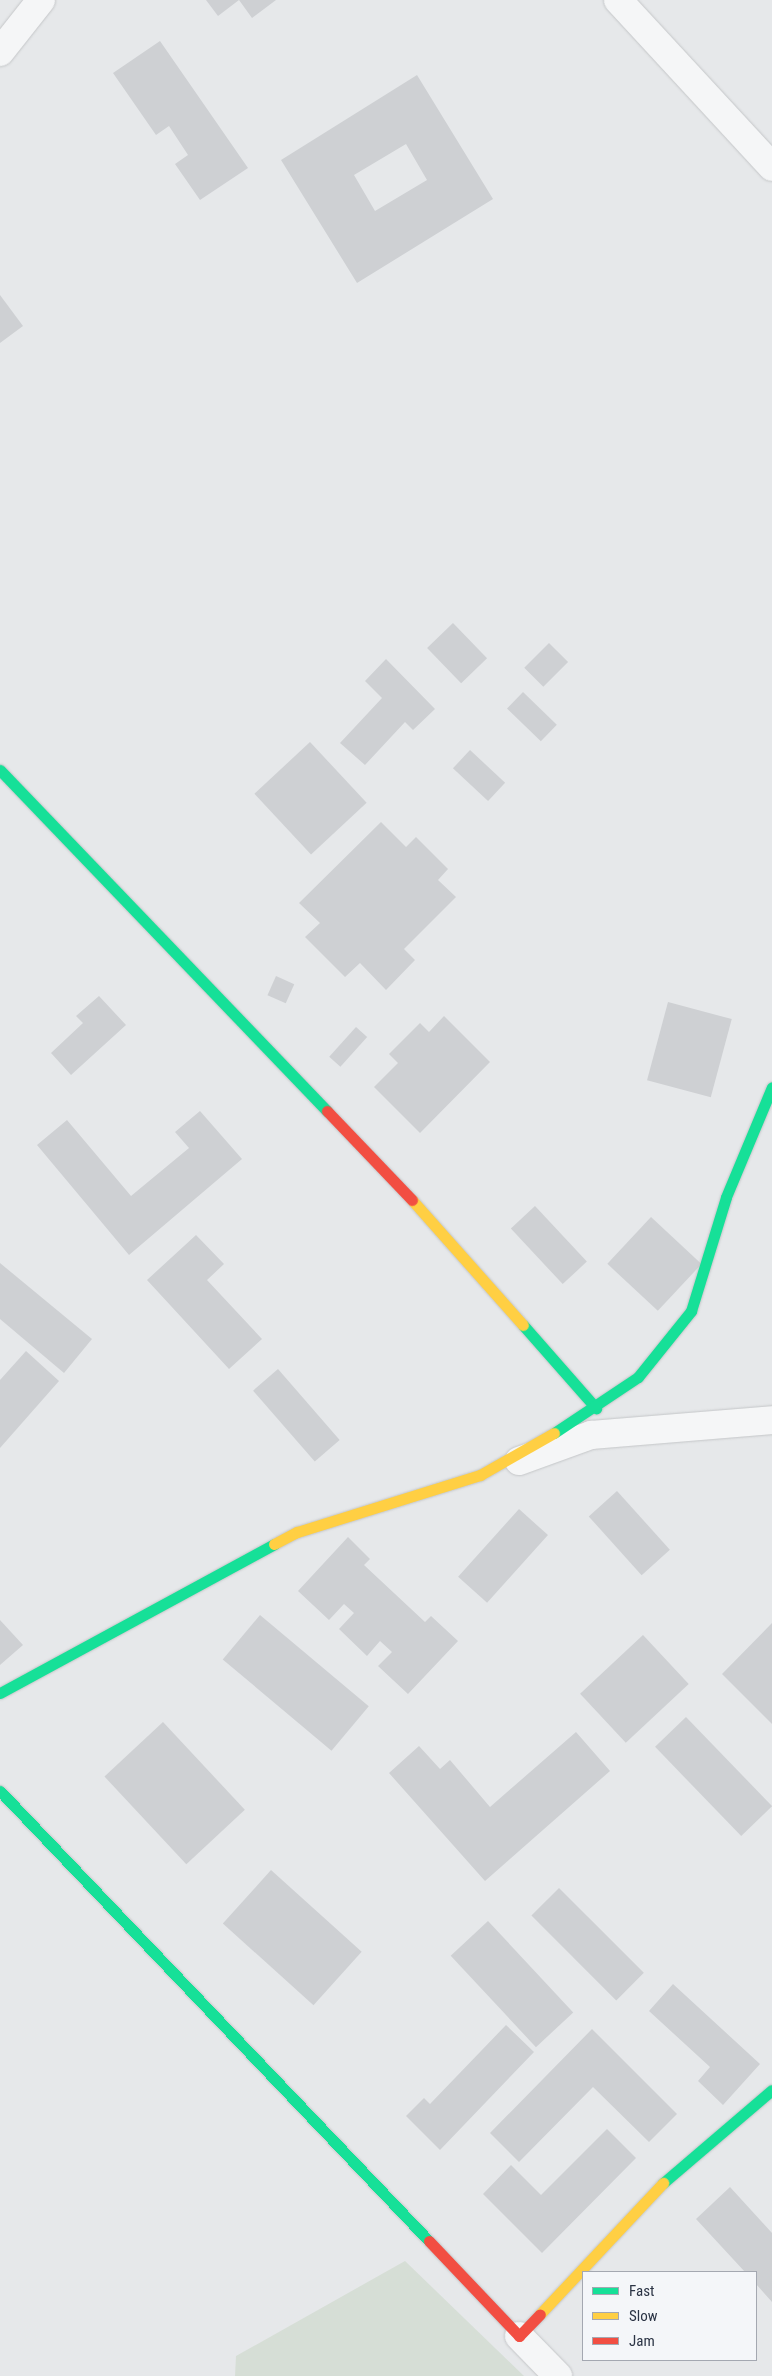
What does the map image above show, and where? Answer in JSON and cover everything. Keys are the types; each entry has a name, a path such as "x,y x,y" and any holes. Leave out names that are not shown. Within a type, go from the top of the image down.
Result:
{"street":[{"path":"0,52 41,0"},
{"path":"618,0 772,167"},
{"path":"0,770 414,1202 596,1408"},
{"path":"480,1475 596,1408 638,1377 691,1311 726,1197 772,1087"},
{"path":"0,1693 297,1532 480,1475 591,1435 772,1420"},
{"path":"0,1791 558,2376"},
{"path":"520,2336 671,2174 772,2090"}],"shaded area":[{"path":"405,2261 524,2376 235,2376 236,2356"}],"building":[{"path":"206,0 239,0 218,16"},
{"path":"239,0 276,0 252,18"},
{"path":"160,41 248,168 200,200 175,164 188,155 169,126 156,135 113,73"},
{"path":"417,75 493,199 357,283 281,160","holes":["406,144 427,180 375,211 354,175"]},
{"path":"0,295 23,326 0,343"},
{"path":"453,623 487,658 461,683 427,648"},
{"path":"549,643 568,662 543,687 524,668"},
{"path":"386,659 435,709 413,730 405,722 365,765 340,743 382,698 365,681"},
{"path":"523,692 557,725 541,741 507,709"},
{"path":"310,742 367,803 311,855 254,794"},
{"path":"470,750 505,783 488,801 453,768"},
{"path":"381,822 406,847 416,837 448,869 438,880 456,897 404,949 415,960 386,990 360,963 345,977 305,937 320,923 299,903"},
{"path":"276,976 294,984 286,1003 267,995"},
{"path":"99,996 126,1025 71,1075 51,1053 83,1023 76,1016"},
{"path":"668,1002 732,1019 711,1097 647,1080"},
{"path":"444,1016 490,1062 420,1133 374,1087 398,1063 389,1054 420,1023 429,1032"},
{"path":"356,1027 367,1037 340,1067 329,1057"},
{"path":"200,1111 242,1159 129,1255 37,1145 67,1120 131,1196 189,1148 175,1132"},
{"path":"535,1206 587,1262 563,1284 511,1229"},
{"path":"651,1217 701,1264 658,1311 607,1264"},
{"path":"196,1235 224,1264 207,1280 262,1339 229,1369 147,1280"},
{"path":"0,1263 92,1339 64,1373 0,1319"},
{"path":"26,1351 59,1381 0,1448 0,1380"},
{"path":"278,1369 340,1440 315,1462 253,1391"},
{"path":"617,1491 670,1550 642,1575 589,1516"},
{"path":"519,1509 548,1535 487,1603 458,1577"},
{"path":"348,1537 370,1559 364,1565 425,1622 431,1616 458,1641 408,1694 378,1666 392,1652 380,1641 367,1656 339,1629 354,1613 344,1604 329,1620 298,1591"},
{"path":"260,1615 369,1706 331,1751 223,1659"},
{"path":"0,1620 23,1645 0,1665"},
{"path":"772,1623 772,1724 722,1674"},
{"path":"643,1635 689,1684 626,1743 580,1694"},
{"path":"686,1717 772,1806 741,1836 655,1747"},
{"path":"163,1722 245,1810 186,1864 104,1777"},
{"path":"576,1732 610,1771 485,1881 389,1773 419,1746 440,1769 450,1760 490,1807"},
{"path":"271,1870 362,1952 313,2005 223,1924"},
{"path":"559,1888 644,1973 616,2000 531,1916"},
{"path":"488,1921 573,2012 536,2047 451,1956"},
{"path":"673,1984 760,2064 723,2105 698,2081 710,2067 649,2011"},
{"path":"506,2025 534,2052 440,2150 406,2116 424,2098 430,2104"},
{"path":"592,2029 677,2114 649,2142 593,2087 519,2162 490,2133"},
{"path":"607,2129 636,2158 542,2253 483,2194 511,2165 541,2195"},
{"path":"730,2187 772,2233 772,2302 757,2285 757,2271 744,2271 696,2219"}],"traffic: fast":[{"path":"0,770 327,1111"},
{"path":"554,1433 638,1377 691,1311 726,1197 772,1087"},
{"path":"523,1325 596,1408"},
{"path":"0,1693 274,1544"},
{"path":"0,1791 429,2241"},
{"path":"663,2183 772,2090"}],"traffic: slow":[{"path":"412,1200 523,1325"},
{"path":"274,1544 297,1532 480,1475 554,1433"},
{"path":"540,2314 663,2183"}],"traffic: jam":[{"path":"327,1111 412,1200"},
{"path":"429,2241 519,2336 540,2314"}]}
